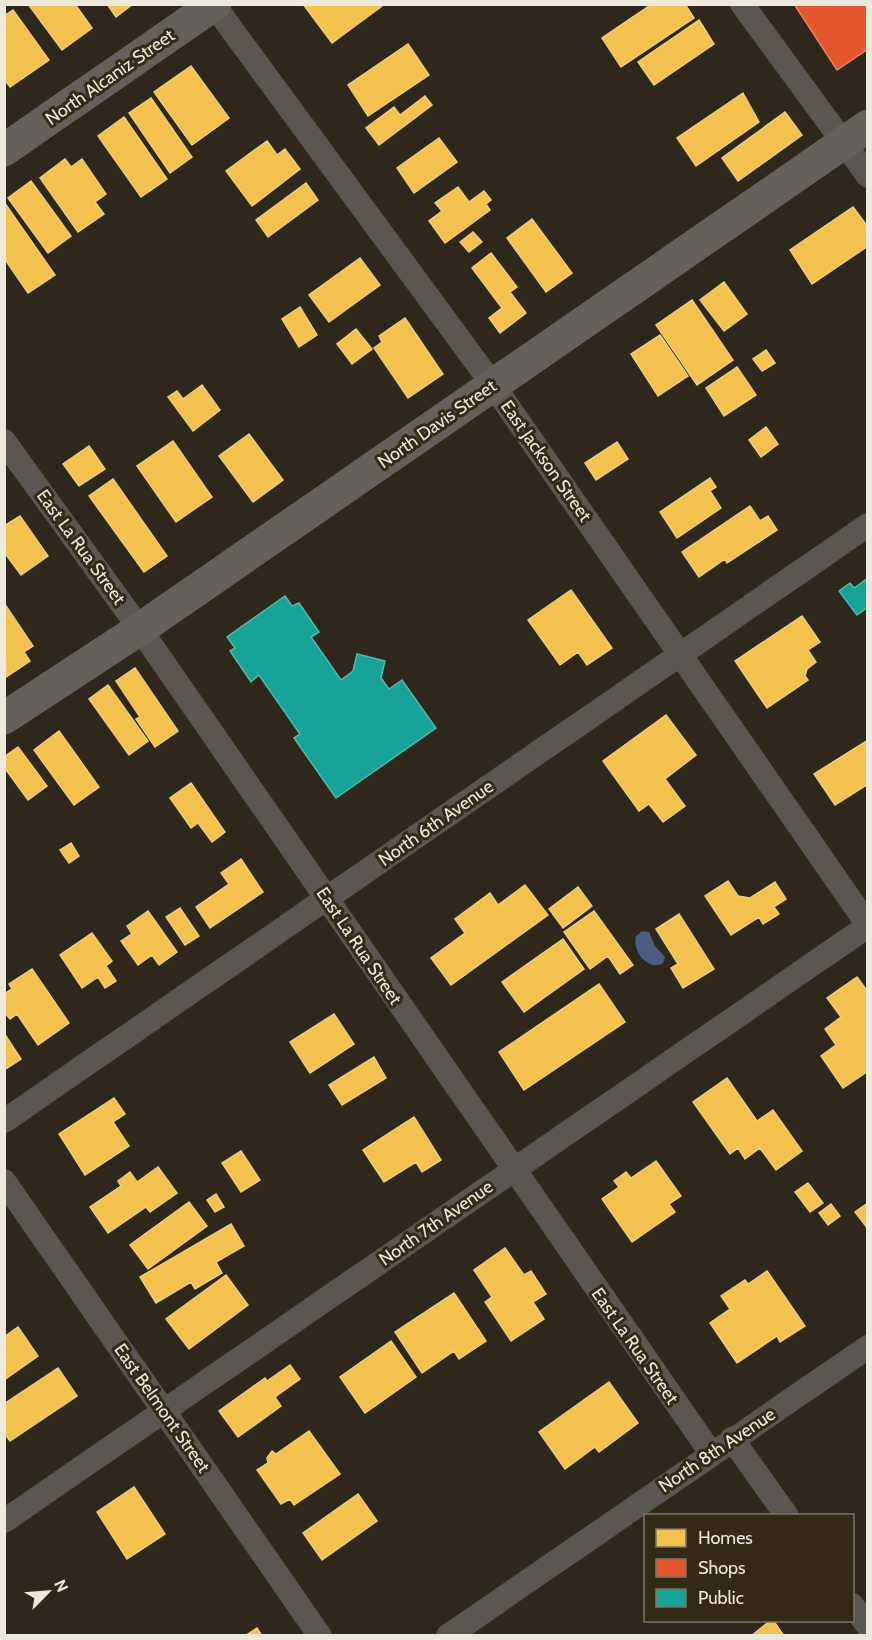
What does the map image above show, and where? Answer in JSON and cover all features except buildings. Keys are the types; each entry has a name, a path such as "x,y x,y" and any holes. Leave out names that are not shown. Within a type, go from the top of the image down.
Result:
{"main road":[{"name":"North Alcaniz Street","path":"4,150 214,5"},
{"name":"North Davis Street","path":"4,718 140,629 855,134"}],"street":[{"path":"742,4 855,134 867,176"},
{"name":"East Jackson Street","path":"214,5 493,385 867,925"},
{"name":"East La Rua Street","path":"4,441 140,629 711,1453"},
{"name":"North 6th Avenue","path":"4,1121 867,525"},
{"name":"North 7th Avenue","path":"4,1521 867,925"},
{"name":"East Belmont Street","path":"4,1181 320,1635"},
{"name":"North 8th Avenue","path":"448,1635 867,1347"},
{"path":"732,1439 786,1514"},
{"path":"854,1608 867,1626"}],"water":[{"path":"642,931 649,932 655,946 665,957 663,963 652,965 639,954 635,942 636,936"}]}
